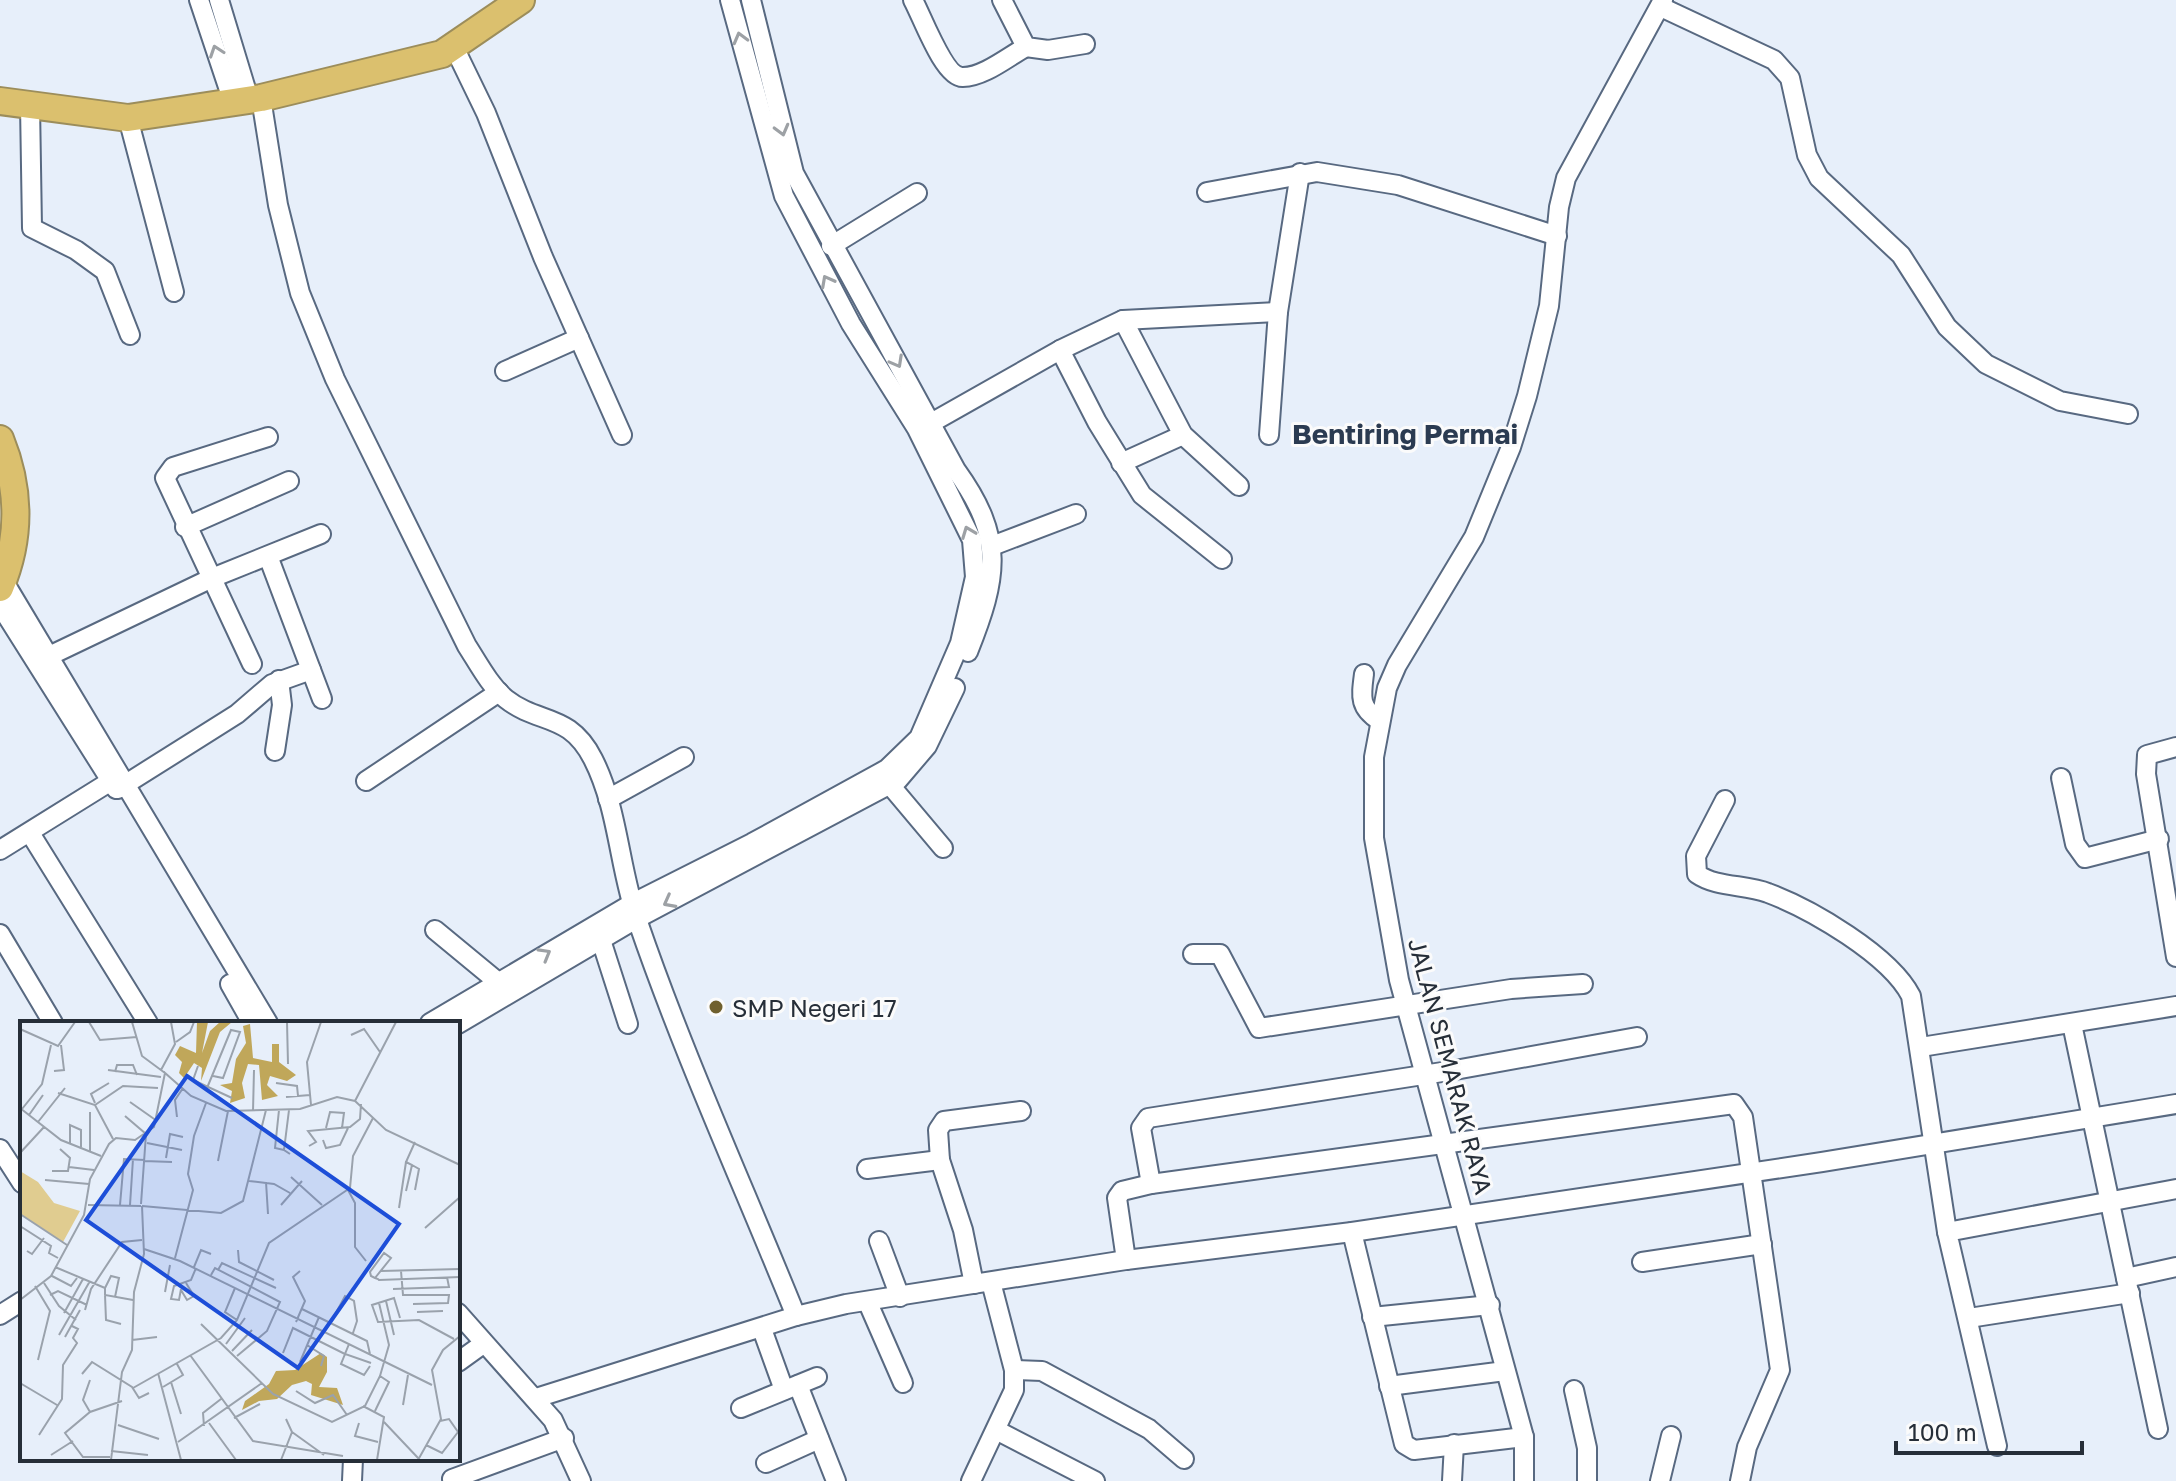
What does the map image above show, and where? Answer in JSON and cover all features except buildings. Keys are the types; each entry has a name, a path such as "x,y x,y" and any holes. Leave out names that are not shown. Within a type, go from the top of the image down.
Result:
{"highway":[{"path":"0,101 128,118 247,100 427,59 454,47 521,0"},
{"path":"1,591 17,512 3,453"}],"street":[{"path":"199,0 247,100"},
{"path":"219,0 300,293 335,379 467,646 499,692 511,702 558,722 580,739 593,759 608,799 634,911 796,1316"},
{"path":"433,1021 498,982 634,911 890,785 917,762 942,721 971,646 983,576 972,540 950,490 917,429 851,324 784,196 730,0"},
{"path":"460,1023 601,940 634,911 828,803 903,757 919,738 945,684 992,546 980,504 956,470 831,246 794,173 751,0"},
{"path":"913,0 944,62 963,78 1026,47 1048,50 1085,44"},
{"path":"1002,0 1026,47"},
{"path":"1662,3 1774,60 1790,78 1807,155 1819,178 1901,255 1947,327 1986,364 2060,401 2128,414"},
{"name":"JALAN SEMARAK RAYA","path":"1524,1481 1524,1437 1446,1144 1405,1007 1375,845 1374,757 1380,721 1397,665 1489,508 1531,384 1549,306 1559,207 1577,154 1662,3"},
{"path":"454,47 498,141 622,435"},
{"path":"30,105 32,228 76,250 105,271 130,335"},
{"path":"128,118 174,292"},
{"path":"1207,192 1317,172 1398,185 1557,236"},
{"path":"1269,435 1278,312 1300,173"},
{"path":"831,246 917,193"},
{"path":"851,324 869,312"},
{"path":"931,423 1060,350 1123,320 1278,312"},
{"path":"1123,320 1183,435 1239,486"},
{"path":"505,371 579,338"},
{"path":"1060,350 1121,463 1142,495 1222,559"},
{"path":"1121,463 1183,435"},
{"path":"252,664 185,527 165,478 173,467 268,437"},
{"path":"185,527 289,481"},
{"path":"992,546 1076,514"},
{"path":"49,656 212,578 321,534"},
{"path":"268,556 322,699"},
{"path":"1,591 49,656 118,785"},
{"path":"1,591 204,930 251,1021"},
{"path":"0,850 237,714 279,680 311,670"},
{"path":"1364,674 1361,702 1365,711 1380,721"},
{"path":"275,751 282,705 279,680"},
{"path":"366,781 499,692"},
{"path":"2176,747 2153,750 2146,760 2174,922 2176,957"},
{"path":"608,799 684,757"},
{"path":"2061,778 2075,844 2085,858 2159,839"},
{"path":"890,785 943,848"},
{"path":"1725,800 1696,856 1697,874 1710,881 1769,893 1830,925 1888,966 1911,996 1947,1232 1963,1312 1969,1318 1997,1446"},
{"path":"30,833 147,1021"},
{"path":"204,930 267,1021"},
{"path":"435,930 498,982"},
{"path":"0,934 52,1021"},
{"path":"601,940 628,1024"},
{"path":"1193,954 1220,954 1259,1028 1511,989 1583,984"},
{"path":"1921,1047 2176,1006"},
{"path":"2072,1024 2158,1429"},
{"path":"1151,1184 1141,1128 1148,1118 1637,1037"},
{"path":"1126,1260 1118,1193 1151,1184 1734,1104 1743,1117 1780,1370 1747,1447 1740,1481"},
{"path":"536,1398 796,1316 900,1297 1126,1260 1352,1232 1464,1212 1932,1144 2176,1104"},
{"path":"971,1481 1014,1390 1014,1370 963,1230 940,1160 937,1137 941,1122 1021,1111"},
{"path":"0,1149 20,1180"},
{"path":"867,1169 940,1160"},
{"path":"1947,1232 2176,1189"},
{"path":"1352,1232 1407,1448 1414,1450 1524,1437"},
{"path":"879,1241 900,1297"},
{"path":"1642,1262 1762,1244"},
{"path":"1969,1318 2128,1286 2176,1267"},
{"path":"0,1315 20,1302"},
{"path":"868,1303 903,1383"},
{"path":"1372,1317 1490,1305"},
{"path":"0,1327 20,1314"},
{"path":"460,1315 483,1344 536,1398 564,1438 581,1481"},
{"path":"762,1329 819,1439 836,1481"},
{"path":"460,1361 483,1344"},
{"path":"1014,1370 1042,1371 1149,1429 1184,1459"},
{"path":"1389,1386 1505,1371"},
{"path":"741,1408 817,1377"},
{"path":"1574,1390 1587,1448 1587,1481"},
{"path":"996,1430 1095,1481"},
{"path":"1660,1481 1671,1436"},
{"path":"452,1479 564,1438"},
{"path":"766,1463 819,1439"},
{"path":"1452,1481 1454,1444"},
{"path":"352,1481 353,1461"}],"place":[{"name":"SMP Negeri 17","path":"716,1007"}],"district":[{"name":"Bentiring Permai","path":"1405,433"}]}
